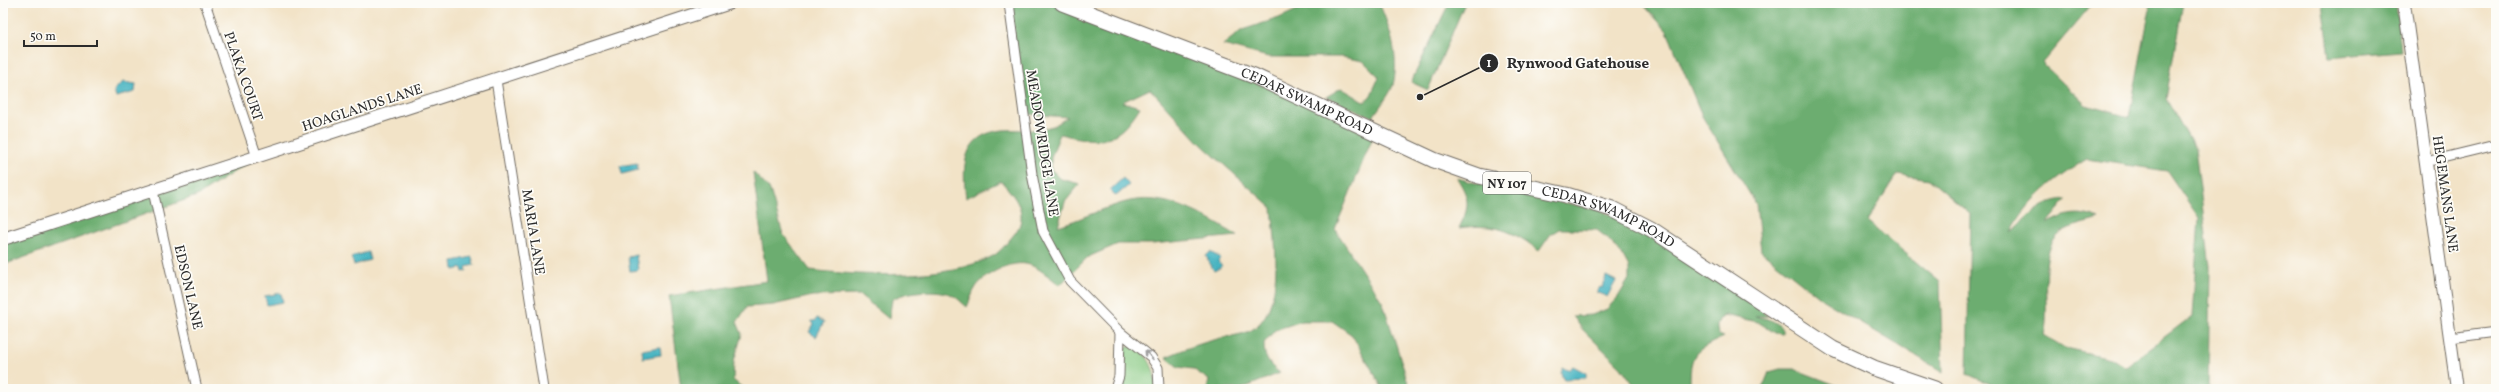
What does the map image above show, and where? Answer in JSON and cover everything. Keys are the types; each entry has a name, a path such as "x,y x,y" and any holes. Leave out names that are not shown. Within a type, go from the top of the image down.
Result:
{"main road":[{"name":"CEDAR SWAMP ROAD","path":"1062,3 1254,76 1434,160 1479,176 1566,195 1612,209 1651,229 1833,349 1874,368 1935,389"}],"street":[{"name":"PLAKA COURT","path":"205,3 257,158"},
{"name":"HOAGLANDS LANE","path":"3,239 257,158 730,3"},
{"name":"MEADOWRIDGE LANE","path":"1008,3 1032,174 1043,231 1070,281 1120,332 1151,357 1158,368 1159,389"},
{"name":"HEGEMANS LANE","path":"2404,3 2457,389"},
{"name":"MARIA LANE","path":"496,80 544,389"},
{"path":"2426,162 2496,145"},
{"name":"EDSON LANE","path":"153,191 197,389"},
{"path":"1114,389 1120,363 1120,332"},
{"path":"2450,338 2496,332"}],"green space":[{"path":"1009,3 1062,3 1375,132 1335,229 1383,303 1410,389 1383,389 1352,335 1332,321 1302,321 1275,330 1264,343 1264,348 1266,357 1272,367 1280,373 1241,389 1207,389 1209,380 1193,369 1178,367 1166,357 1206,342 1250,331 1261,321 1269,308 1274,292 1276,275 1275,239 1272,208 1202,145 1150,89 1122,102 1140,107 1124,128 1107,138 1097,140 1060,134 1051,157 1051,169 1061,179 1080,184 1065,202 1058,226 1122,203 1138,200 1153,200 1168,202 1183,207 1211,220 1238,236 1152,244 1118,244 1088,257 1060,285 1030,265 1013,264 992,273 980,282 975,289 967,307 954,296 946,293 930,291 904,294 892,300 889,319 860,295 813,296 773,305 747,307 737,322 742,334 734,361 733,380 744,389 681,389 669,296 767,281 753,172 770,190 783,234 810,270 878,275 929,273 974,264 993,256 1005,245 1017,230 1020,223 1020,209 1013,195 1001,181 966,198 964,174 965,163 972,145 979,138 989,133 1003,130 1043,129 1068,117 1024,114"},
{"path":"1312,3 1379,3 1387,22 1393,43 1395,53 1395,74 1392,89 1373,117 1326,97 1341,88 1365,102 1371,95 1379,77 1363,61 1342,57 1268,57 1223,45 1242,30 1279,18"},
{"path":"1449,3 1465,3 1428,90 1411,82"},
{"path":"1642,3 2093,3 2042,63 2086,105 2129,117 2151,3 2183,3 2166,98 2195,149 2210,266 2208,389 2002,389 1967,374 1970,214 1929,179 1897,174 1867,221 1940,282 1943,372 1823,300 1761,251 1756,204 1702,116 1667,31","holes":["2087,159 2167,171 2199,218 2192,316 2125,367 2111,358 2065,348 2044,335 2046,323 2046,266 2048,252 2054,241 2062,232 2100,219 2092,216 2073,214 2060,217 2046,224 2067,199 2057,200 2036,210 2011,232 2026,209 2044,190 2064,174"]},
{"path":"2322,3 2396,3 2401,51 2329,57"},
{"path":"255,158 199,195 3,265 3,240"},
{"path":"1457,178 1502,190 1600,210 1643,230 1743,294 1768,316 1755,316 1768,319 1776,323 1782,329 1783,334 1775,333 1758,322 1724,315 1718,321 1717,326 1719,335 1724,337 1705,346 1695,355 1692,361 1690,389 1637,389 1621,367 1582,329 1573,316 1592,315 1607,309 1618,297 1629,279 1629,267 1623,256 1607,238 1597,230 1559,229 1551,234 1539,251 1520,238 1502,230 1482,227 1459,228 1467,208 1467,203 1464,192"},
{"path":"1132,346 1143,353 1150,363 1153,369 1156,389 1119,389 1125,363 1125,348"},
{"path":"1780,369 1794,369 1841,387 1863,388 1762,389 1769,372"}],"water":[{"path":"123,82 136,84 135,92 116,97 114,90"},
{"path":"637,163 638,170 622,174 620,166"},
{"path":"1123,178 1129,185 1116,196 1110,190"},
{"path":"368,252 370,260 354,265 351,257"},
{"path":"1210,252 1221,258 1218,261 1222,267 1214,271 1206,256"},
{"path":"636,255 638,270 630,271 628,257"},
{"path":"472,257 474,265 466,267 467,271 463,272 462,268 454,270 453,261"},
{"path":"1606,276 1616,281 1607,297 1597,292 1600,287 1603,288"},
{"path":"281,293 283,302 267,305 265,296"},
{"path":"817,318 824,322 816,337 809,332 814,324 811,321 815,321"},
{"path":"660,347 661,355 643,358 642,350"},
{"path":"1573,366 1586,373 1586,378 1563,379 1561,373 1563,368 1568,370"}],"place":[{"name":"Rynwood Gatehouse","path":"1420,97"}]}
